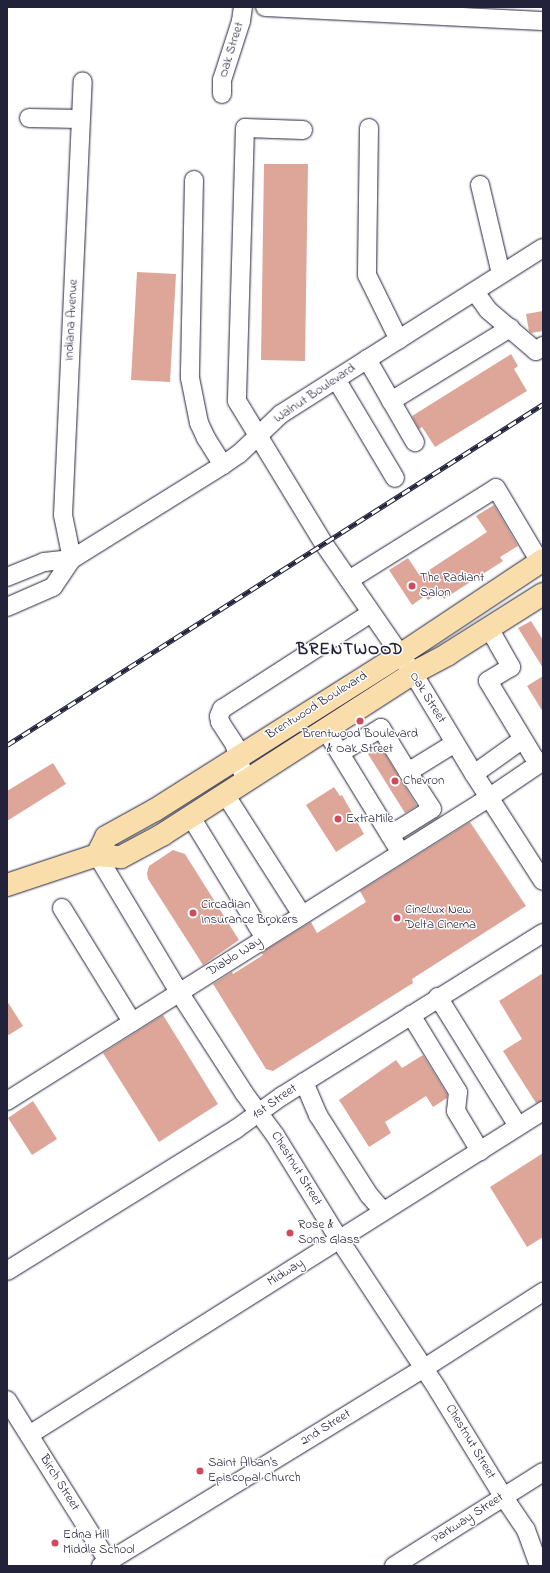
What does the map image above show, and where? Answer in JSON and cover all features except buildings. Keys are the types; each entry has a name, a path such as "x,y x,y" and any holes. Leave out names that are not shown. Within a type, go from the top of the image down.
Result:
{"main road":[{"name":"Brentwood Boulevard","path":"97,856 106,837 155,810 400,654 542,561"},
{"name":"Brentwood Boulevard","path":"7,885 97,856 121,857 162,835 413,673 543,594"}],"street":[{"name":"Oak Street","path":"222,94 222,80 241,21 243,7"},
{"path":"265,7 429,11 543,21"},
{"name":"Indiana Avenue","path":"72,559 63,515 83,81"},
{"path":"29,118 81,119"},
{"name":"Oak Street","path":"303,130 245,128 237,402 324,544 413,673 474,774 543,881"},
{"path":"369,128 366,275 399,340"},
{"path":"194,180 190,378 200,423 206,438 223,465"},
{"path":"480,185 501,274"},
{"name":"Walnut Boulevard","path":"7,608 53,587 72,559 239,454 281,414 543,248"},
{"path":"475,292 488,310 536,351 543,346"},
{"path":"391,401 510,328"},
{"path":"367,359 415,442"},
{"path":"336,379 395,478"},
{"path":"349,580 496,488 542,561"},
{"name":"Walnut Boulevard","path":"7,578 44,562 72,559"},
{"path":"245,781 235,745 220,722 219,716 222,709 371,613"},
{"path":"489,628 511,667 488,681 523,739 541,763"},
{"path":"340,753 381,728 432,809 390,835"},
{"path":"325,729 401,853"},
{"path":"474,774 523,739"},
{"path":"408,772 455,743"},
{"name":"Diablo Way","path":"7,1101 490,797 541,763"},
{"path":"225,794 302,915"},
{"path":"191,817 265,938"},
{"name":"Chestnut Street","path":"97,856 179,992 244,1093 275,1135 339,1239 526,1530 539,1566"},
{"path":"62,908 132,1022"},
{"name":"1st Street","path":"7,1271 236,1130 304,1082 438,997 543,933"},
{"path":"438,997 518,1126"},
{"path":"411,1015 458,1092 456,1111 480,1151"},
{"path":"304,1082 318,1115 369,1195 384,1212"},
{"name":"Midway","path":"29,1435 543,1111"},
{"name":"2nd Street","path":"107,1564 543,1292"},
{"name":"Birch Street","path":"7,1400 107,1564"},
{"name":"Parkway Street","path":"394,1566 543,1472"}],"railway":[{"path":"7,745 543,404"}],"place":[{"name":"The Radiant Salon","path":"412,586"},
{"name":"Brentwood Boulevard & Oak Street","path":"360,721"},
{"name":"Chevron","path":"395,781"},
{"name":"ExtraMile","path":"338,819"},
{"name":"Circadian Insurance Brokers","path":"193,913"},
{"name":"CineLux New Delta Cinema","path":"397,918"},
{"name":"Rose & Sons Glass","path":"290,1233"},
{"name":"Saint Alban's Episcopal Church","path":"200,1471"},
{"name":"Edna Hill Middle School","path":"55,1543"}],"district":[{"name":"BRENTWOOD","path":"350,650"}]}
